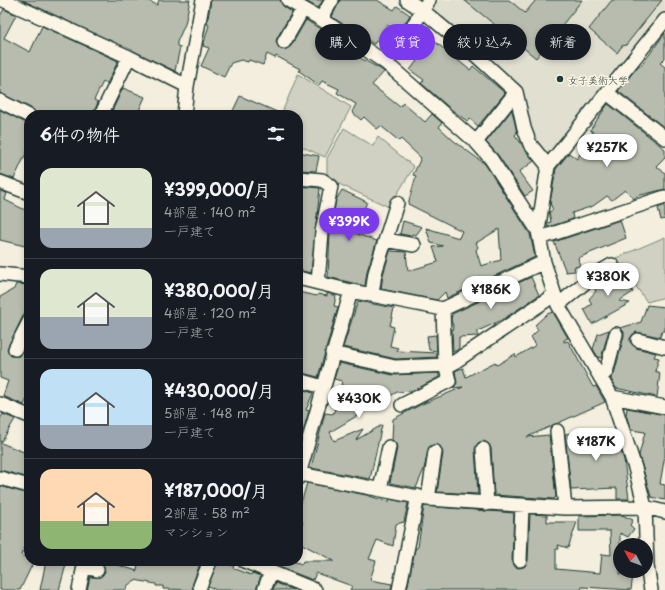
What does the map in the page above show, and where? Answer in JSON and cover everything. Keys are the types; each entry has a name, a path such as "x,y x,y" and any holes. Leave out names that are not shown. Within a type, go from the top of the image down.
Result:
{"street":[{"path":"3,0 129,57 187,86"},
{"path":"185,110 187,86 203,0"},
{"path":"288,0 322,19 386,63 476,142 491,159 539,234"},
{"path":"322,19 332,0"},
{"path":"407,0 425,5 516,92 524,128 530,144 548,166"},
{"path":"386,63 425,5"},
{"path":"284,42 303,9"},
{"path":"651,590 648,566 645,507 635,468 612,397 556,300 544,262 539,234 548,166 665,20"},
{"path":"103,110 129,57"},
{"path":"476,142 516,92"},
{"path":"607,93 665,138"},
{"path":"0,101 24,113"},
{"path":"303,178 322,180 331,186 322,232 318,283"},
{"path":"0,182 24,191"},
{"path":"539,234 665,197"},
{"path":"372,294 375,273 398,203"},
{"path":"386,240 414,245"},
{"path":"303,279 351,291 443,309 544,262"},
{"path":"332,353 395,367 450,364 612,265"},
{"path":"0,274 24,276"},
{"path":"303,461 332,353 351,291"},
{"path":"402,405 449,381 445,364 443,309"},
{"path":"15,349 24,332"},
{"path":"600,377 606,372 616,334"},
{"path":"638,340 665,347"},
{"path":"303,381 323,387"},
{"path":"612,397 665,407"},
{"path":"0,404 24,414"},
{"path":"557,431 565,508"},
{"path":"380,489 389,447"},
{"path":"483,449 487,504"},
{"path":"399,590 435,452"},
{"path":"303,477 380,489 423,498 487,504 565,508 645,507 665,512"},
{"path":"2,483 24,485"},
{"path":"520,560 522,505"},
{"path":"79,590 84,566"},
{"path":"88,566 97,570"},
{"path":"200,586 208,566"},
{"path":"261,566 271,572 314,590"},
{"path":"264,590 271,572"}],"shaded area":[{"name":"女子美術大学","path":"438,0 665,0 665,12 548,155 541,149 531,132 526,110 478,60 527,60 527,24 443,24 431,12"},
{"path":"298,74 351,107 325,157 303,147 303,110 283,110"},
{"path":"344,128 373,146 378,137 414,167 389,207 341,185 327,175 327,158"},
{"path":"665,237 665,297 647,302 616,258"}],"building":[{"path":"22,0 147,0 157,5 159,0 190,0 185,24 177,42 177,46 180,47 175,71"},
{"path":"211,0 280,0 284,7 292,12 277,38 276,42 280,49 284,50 291,46 306,20 315,26 315,60 364,60 382,70 384,72 372,85 400,107 403,103 425,122 432,114 442,123 439,127 454,141 485,164 530,234 535,257 447,298 445,292 437,300 381,289 383,275 390,251 406,252 408,271 438,262 433,247 443,246 431,243 426,228 459,238 462,231 408,204 416,176 413,175 421,158 401,139 399,141 381,126 377,129 364,117 361,120 352,112 356,104 337,93 339,89 322,81 319,85 299,71 300,69 276,56 275,58 267,54 263,65 249,60 248,62 241,60 231,63 224,77 201,66 209,48 203,46 209,25 207,24","holes":["499,229 501,260 481,266 476,250 478,247 476,243"]},
{"path":"304,0 323,0 318,8"},
{"path":"340,0 377,0 394,10 397,6 410,15 404,24 379,24 379,37 374,44 371,42 371,24 343,24 332,17"},
{"path":"464,0 509,0 525,13 536,0 582,0 563,24 535,24 535,57 527,51 527,24 494,24"},
{"path":"612,0 662,0 626,45 622,46 617,53 591,31 591,26"},
{"path":"4,9 16,15 4,38 30,52 42,26 118,61 107,84 103,82 94,100 98,102 95,110 34,110 0,93 0,16"},
{"path":"665,33 665,58 660,63 665,67 665,128 618,91 639,65 641,66"},
{"path":"435,42 443,48 443,60 458,60 470,70 473,66 505,93 478,126 470,119 467,121 452,110 421,83 424,80 410,70 418,60 435,60"},
{"path":"123,88 145,97 139,110 112,110"},
{"path":"240,96 272,110 233,110"},
{"path":"608,104 665,149 665,157 656,166 665,173 665,189 637,196 634,199 625,190 612,200 607,196 593,206 572,213 573,219 548,227 547,223 551,222 549,212 553,210 550,203 556,169 569,153 577,159 593,132 590,130"},
{"path":"0,110 24,122 24,158 14,179 0,174"},
{"path":"512,110 517,133 515,135 534,161 519,172 533,191 525,196 498,155 486,142"},
{"path":"303,153 319,156 316,171 303,170"},
{"path":"303,186 320,188 311,273 303,271"},
{"path":"342,190 367,202 357,225 335,226 377,241 367,271 365,286 328,277 330,233 336,200"},
{"path":"0,191 7,193 5,200 24,210 24,246 0,240"},
{"path":"665,205 665,219 661,220 658,208"},
{"path":"620,220 626,238 578,258 580,266 574,267 575,271 566,272 554,242"},
{"path":"403,221 422,227 416,235 412,234 411,236 400,234"},
{"path":"620,270 633,292 619,301 630,303 592,324 584,309 592,304 589,299 596,291 593,286"},
{"path":"531,277 539,295 502,320 478,331 478,336 459,337 459,349 453,352 452,329 454,329 451,320 452,314"},
{"path":"16,284 24,285 24,314 7,349 11,356 19,356 24,348 24,405 3,396 8,381 0,378 0,297 14,289"},
{"path":"303,293 317,296 318,294 327,296 327,293 336,296 334,306 338,307 318,377 303,373"},
{"path":"358,301 394,308 390,326 394,327 390,346 398,348 397,351 437,353 437,357 396,359 343,347"},
{"path":"647,305 665,307 665,331 662,331 660,337 636,332 630,338 630,342 636,348 656,353 654,357 659,358 655,371 660,373 657,397 616,388 611,379 614,374 624,336 624,332 620,328 641,322"},
{"path":"553,312 568,338 564,340 564,342 568,341 593,387 596,386 605,402 527,437 549,435 556,497 554,499 494,495 491,448 489,444 483,441 478,443 475,449 478,494 437,492 443,453 440,446 436,444 429,447 424,469 416,488 390,483 397,448 396,444 392,440 393,419 420,405 463,387 453,388 457,383 455,371 463,368 466,377 495,362 497,365 515,354 516,357 536,345 531,337 538,330 535,325 547,314"},
{"path":"609,330 601,358 598,357 593,349 598,334"},
{"path":"436,335 437,351 429,350 427,336"},
{"path":"339,363 393,375 439,373 439,377 413,391 397,392 330,432 334,441 363,429 356,440 382,425 370,479 311,468 325,413 333,414 344,386 341,385 342,381 334,379"},
{"path":"303,390 313,393 306,410 309,411 303,432"},
{"path":"627,408 665,415 665,455 660,484 665,485 665,500 651,497 639,455 645,432 631,430 626,415"},
{"path":"3,414 15,419 1,443 24,452 24,477 0,470 0,419"},
{"path":"605,430 605,436 615,433 624,460 629,499 617,499 617,488 571,490 565,434"},
{"path":"307,483 366,495 389,502 389,499 408,503 404,522 396,524 393,546 377,540 369,559 376,561 370,580 392,584 391,590 350,590 352,586 316,573 313,580 276,566 303,566 303,561 334,561 303,545 303,496"},
{"path":"0,486 24,493 24,548 21,555 24,556 24,566 32,566 20,590 0,590"},
{"path":"424,506 514,513 512,560 515,567 524,567 528,561 530,514 547,515 547,522 577,522 568,548 558,545 559,549 556,549 556,569 600,573 602,554 611,555 610,531 579,531 579,516 622,515 633,520 630,525 634,529 628,537 620,533 620,538 613,538 613,578 633,578 631,590 582,587 581,590 407,590 415,549 418,547"},
{"path":"45,566 66,566 59,590 40,590"},
{"path":"104,566 122,566 137,571 138,566 199,566 193,583 193,590 163,589 163,586 156,586 156,584 135,580 127,586 126,590 87,590 90,577 100,577 105,572"},
{"path":"216,566 234,566 233,568 251,575 252,573 261,576 256,590 216,590 208,586"},
{"path":"276,583 294,590 273,590"}],"place":[{"name":"女子美術大学","path":"560,79"}]}
